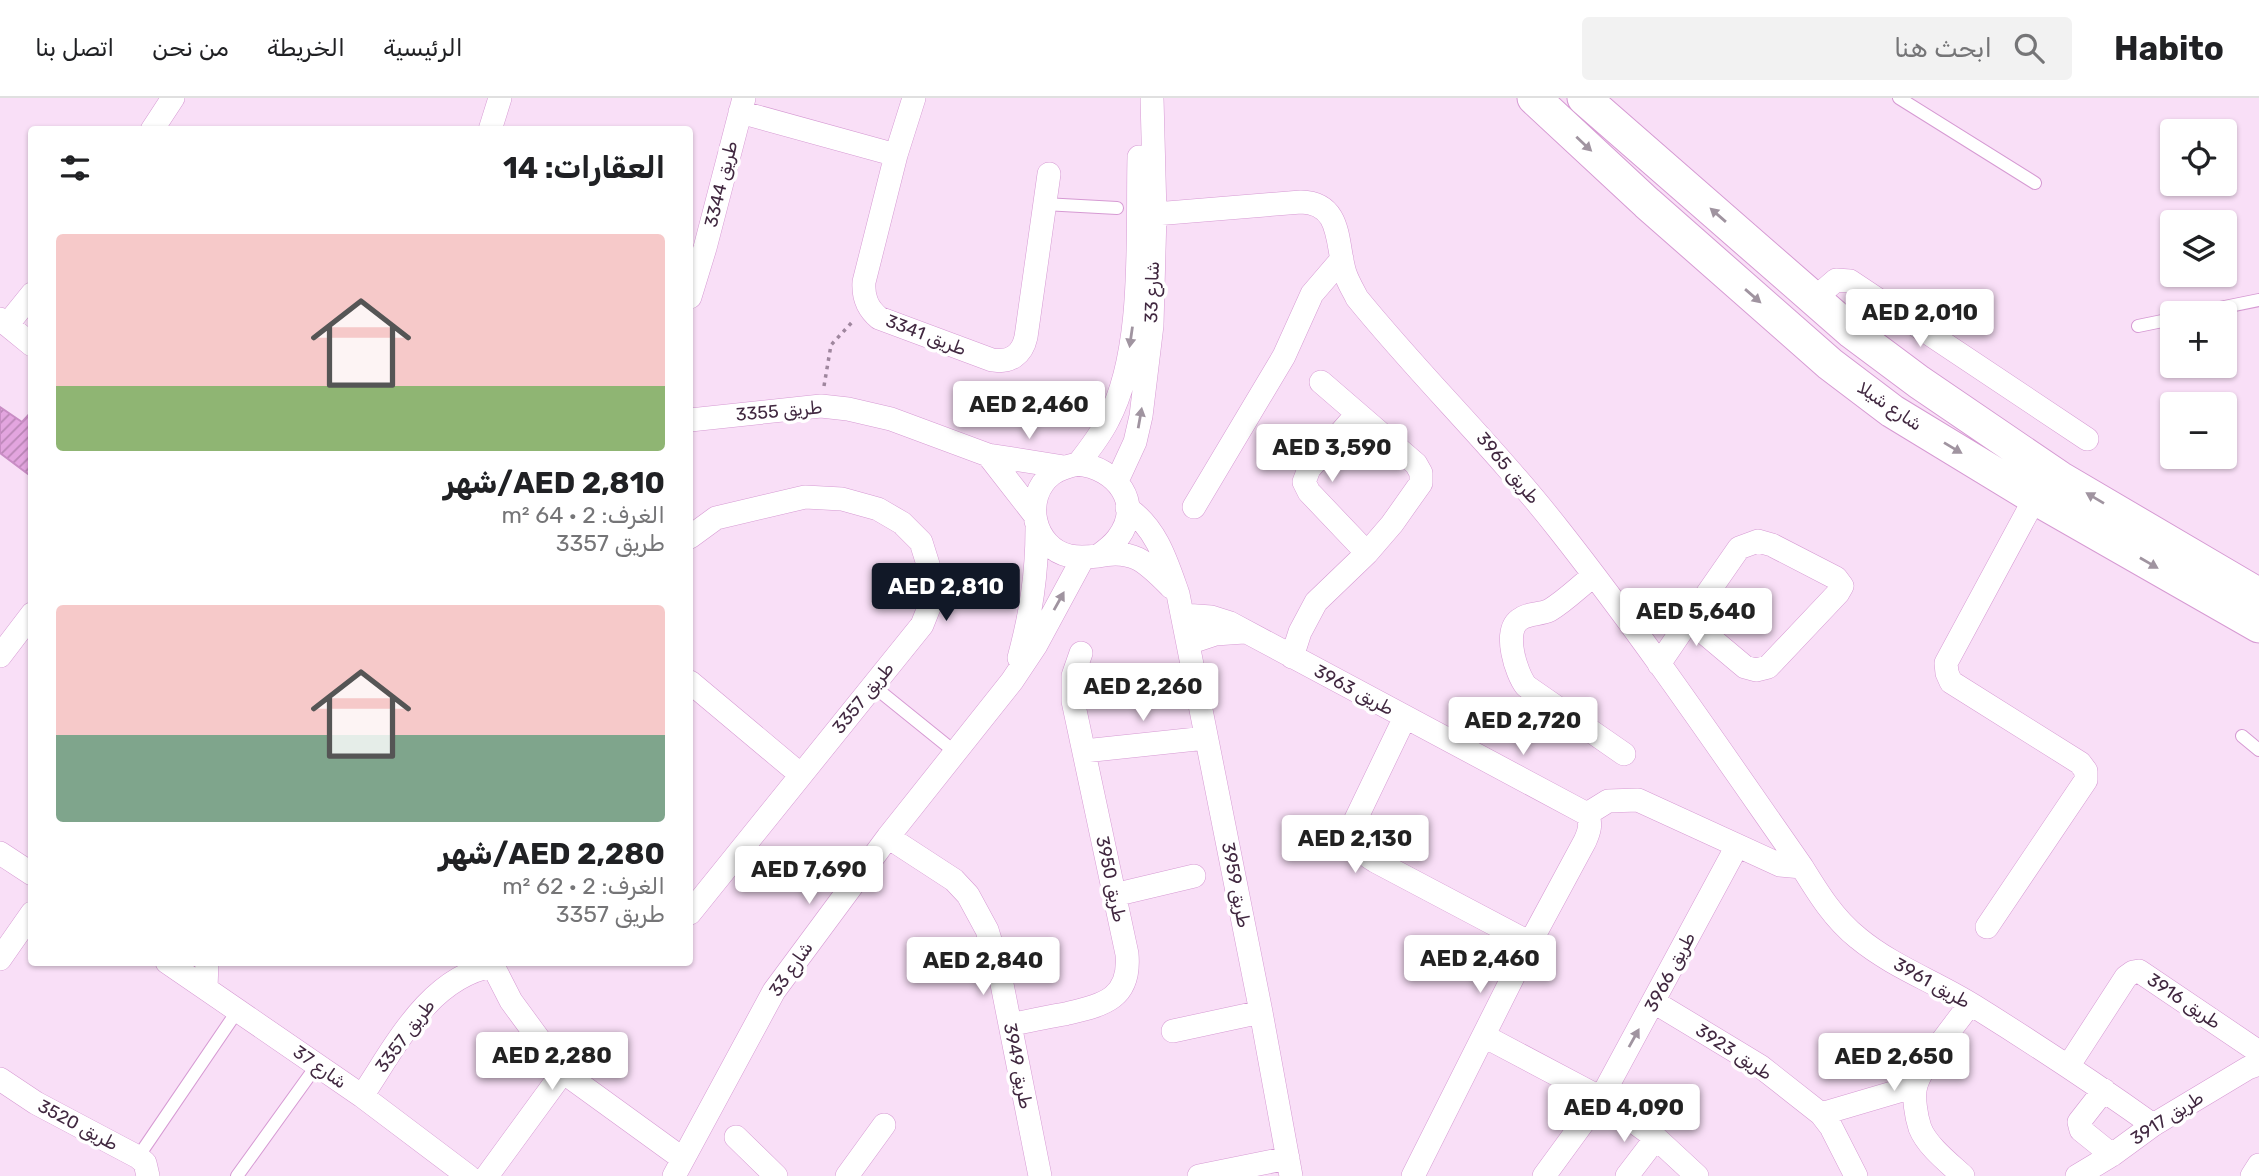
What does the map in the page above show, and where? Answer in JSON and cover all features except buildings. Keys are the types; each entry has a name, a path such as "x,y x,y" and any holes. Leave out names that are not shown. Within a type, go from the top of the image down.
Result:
{"main road":[{"name":"شارع شيلا","path":"1534,98 1647,203 1830,364 1892,411 2035,498 2259,626"},
{"name":"شارع شيلا","path":"1584,98 1852,332 1919,382 2060,478 2259,595"}],"street":[{"path":"155,126 173,98"},
{"path":"491,126 500,98"},
{"name":"طريق 3341","path":"914,98 896,155 864,282 864,298 879,318 992,360 1014,357 1024,345 1026,337 1049,174"},
{"name":"شارع 33","path":"1071,466 1096,441 1110,418 1128,359 1136,304 1139,156 1137,98"},
{"name":"شارع 33","path":"1117,481 1135,442 1141,416 1152,326 1155,214 1152,98"},
{"name":"طريق 3344","path":"693,275 697,245 742,105 896,155"},
{"name":"طريق 3965","path":"1155,214 1311,202 1326,211 1332,218 1345,273 1357,298 1524,486 1659,664 1802,867"},
{"path":"1194,507 1284,356 1312,294 1342,259"},
{"path":"1814,299 1836,280 1850,281 2087,439"},
{"path":"28,298 3,322 28,342"},
{"path":"1292,657 1300,632 1316,602 1367,553 1422,483 1416,464 1321,382"},
{"name":"طريق 3355","path":"693,420 821,405 891,419 988,455 1071,466"},
{"path":"1357,414 1309,469 1304,482 1310,492 1367,553"},
{"path":"988,455 1036,521 1045,541 1056,550 1069,556 1119,554 1140,559 1181,605"},
{"path":"1036,521 1035,499 1041,486 1051,475 1071,466 1100,469 1117,481 1125,494 1128,508 1126,523 1120,536 1091,557"},
{"name":"طريق 3357","path":"693,535 716,518 806,497 842,499 878,509 902,523 921,542 936,590 922,625 693,909"},
{"path":"1987,927 2086,780 2086,771 2080,763 1951,682 1947,673 1946,663 2035,498"},
{"name":"طريق 3959","path":"1128,508 1138,515 1152,532 1181,605 1289,1167"},
{"name":"شارع 33","path":"1012,681 1031,613 1037,569 1036,521"},
{"path":"1659,664 1689,620 1734,554 1751,542 1772,545 1836,578 1842,586 1772,663 1762,669 1745,667 1689,620"},
{"name":"شارع 33","path":"679,1167 774,991 888,837 1012,681 1091,557"},
{"path":"1593,576 1549,610 1517,621 1512,636 1515,664 1526,686 1624,754"},
{"name":"طريق 3963","path":"1181,605 1221,619 1587,814"},
{"path":"0,656 28,619"},
{"path":"1188,643 1223,633 1247,633"},
{"name":"طريق 3950","path":"1010,1026 1100,1006 1120,990 1126,979 1128,966 1072,689 1073,676 1081,653"},
{"path":"693,685 801,775"},
{"path":"1405,717 1355,821 1354,831 1361,849 1375,861 1530,943"},
{"path":"1084,751 1206,738"},
{"path":"1413,1176 1530,943 1585,841 1590,827 1587,814 1608,801 1638,800 1780,865 1802,867"},
{"name":"طريق 3949","path":"888,837 954,880 979,912 995,949 1040,1176"},
{"name":"طريق 3966","path":"1544,1176 1601,1098 1737,846"},
{"path":"0,853 28,871"},
{"name":"طريق 3961","path":"1802,867 1831,911 1856,937 1885,958 1970,1004 2069,1065 2153,1125"},
{"path":"1114,895 1194,876"},
{"path":"0,959 28,919"},
{"name":"شارع 37","path":"173,966 362,1096 468,1176"},
{"path":"206,988 207,966"},
{"name":"طريق 3357","path":"362,1096 400,1038 439,991 485,966"},
{"name":"طريق 3357","path":"493,966 511,1001 563,1072 679,1167"},
{"name":"طريق 3916","path":"2069,1065 2126,978 2139,971 2259,1052"},
{"name":"طريق 3923","path":"1654,1002 1760,1066 1821,1114 1831,1127 1856,1176"},
{"path":"1963,1176 1920,1129 1915,1104 1916,1086 1924,1069 1970,1004"},
{"path":"1173,1031 1261,1012"},
{"path":"1483,1037 1601,1098 1656,1139 1697,1176"},
{"name":"طريق 3917","path":"2088,1173 2153,1125 2238,1073 2259,1064"},
{"path":"487,1176 563,1072"},
{"name":"طريق 3520","path":"0,1079 150,1170"},
{"path":"1821,1114 1916,1086"},
{"path":"2104,1090 2079,1126 2112,1155"},
{"path":"850,1175 884,1125"},
{"path":"736,1137 776,1176"},
{"path":"1627,1176 1656,1139"},
{"path":"2252,1176 2259,1165"},
{"path":"1199,1176 1289,1167"}],"lane":[{"path":"1899,98 2035,183"},
{"path":"1044,204 1117,208"},
{"path":"2237,304 2259,300"},
{"path":"2138,326 2160,321"},
{"path":"872,685 955,752"},
{"path":"2242,736 2257,744"},
{"path":"150,1170 238,1010"},
{"path":"237,1176 244,1170 317,1065"}],"path":[{"path":"821,405 831,345 868,306"}]}
